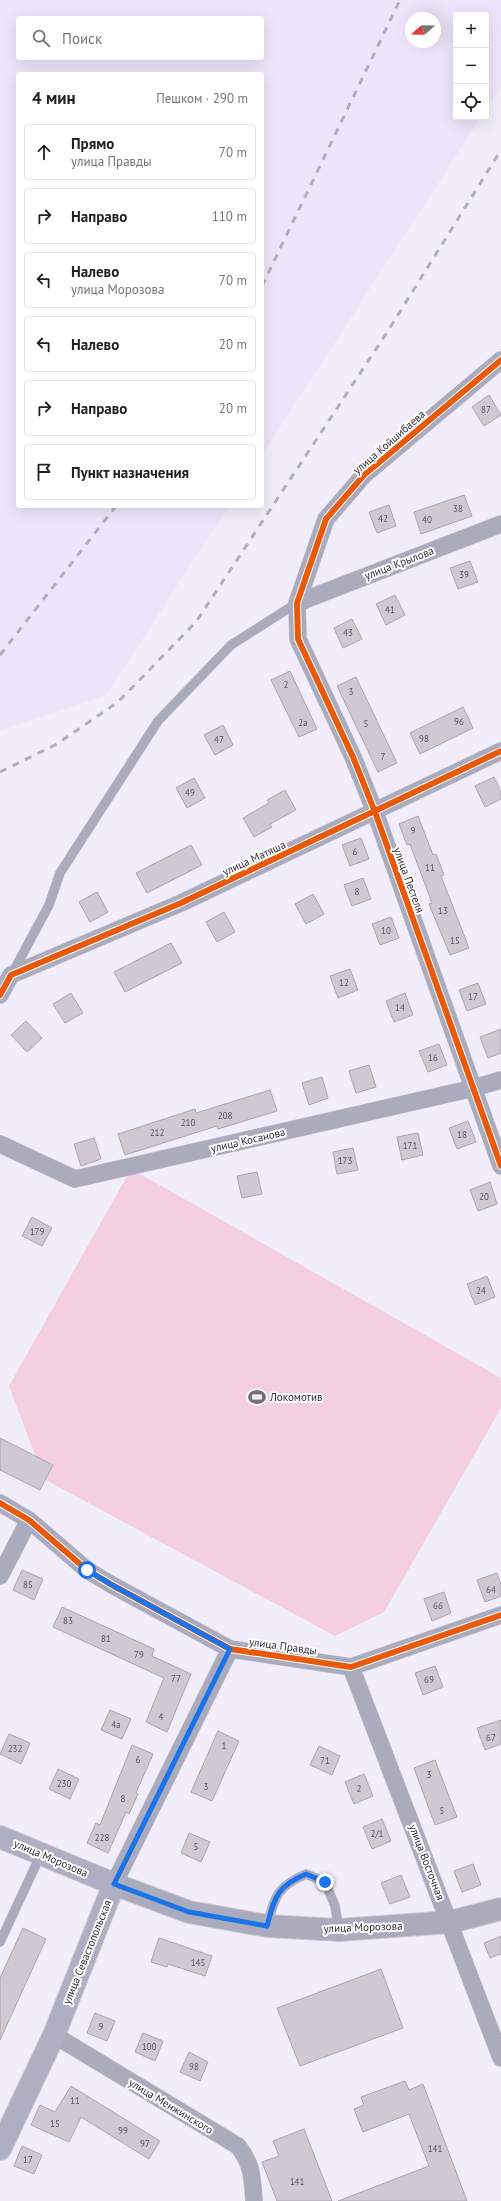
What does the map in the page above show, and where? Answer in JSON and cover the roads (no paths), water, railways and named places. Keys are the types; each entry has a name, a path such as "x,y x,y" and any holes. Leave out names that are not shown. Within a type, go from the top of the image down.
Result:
{"main road":[{"name":"улица Морозова","path":"0,1836 114,1884 189,1912 267,1926 339,1930 450,1922 501,1909"},
{"name":"улица Севастопольская","path":"0,2149 54,2036 114,1884"}],"street":[{"name":"улица Койшибаева","path":"298,603 326,519 364,475 501,360"},
{"name":"улица Крылова","path":"298,603 501,524"},
{"name":"улица Пестеля","path":"298,603 298,639 353,758 375,812 501,1166"},
{"name":"улица Матяша","path":"11,975 181,903 501,751"},
{"path":"0,995 11,975"},
{"name":"улица Косанова","path":"0,1144 75,1179 474,1088 501,1080"},
{"name":"улица Правды","path":"0,1503 29,1520 87,1570 230,1649 351,1666 501,1614"},
{"path":"0,1576 29,1520"},
{"name":"улица Севастопольская","path":"114,1884 230,1649"},
{"name":"улица Восточная","path":"351,1666 501,2058"},
{"name":"улица Менжинского","path":"54,2036 238,2146 246,2157 252,2171 254,2201"}],"lane":[{"path":"11,975 48,905 60,872 158,721 231,645 298,603"},
{"path":"0,1942 41,1853"},
{"path":"267,1926 274,1899 287,1883 306,1874 325,1882 335,1906 339,1930"}],"railway":[{"path":"264,282 400,0"},
{"path":"0,772 57,744 118,702 196,622 386,334 501,150"},
{"path":"0,655 114,508"}],"place":[{"name":"Локомотив","path":"257,1397"}]}
